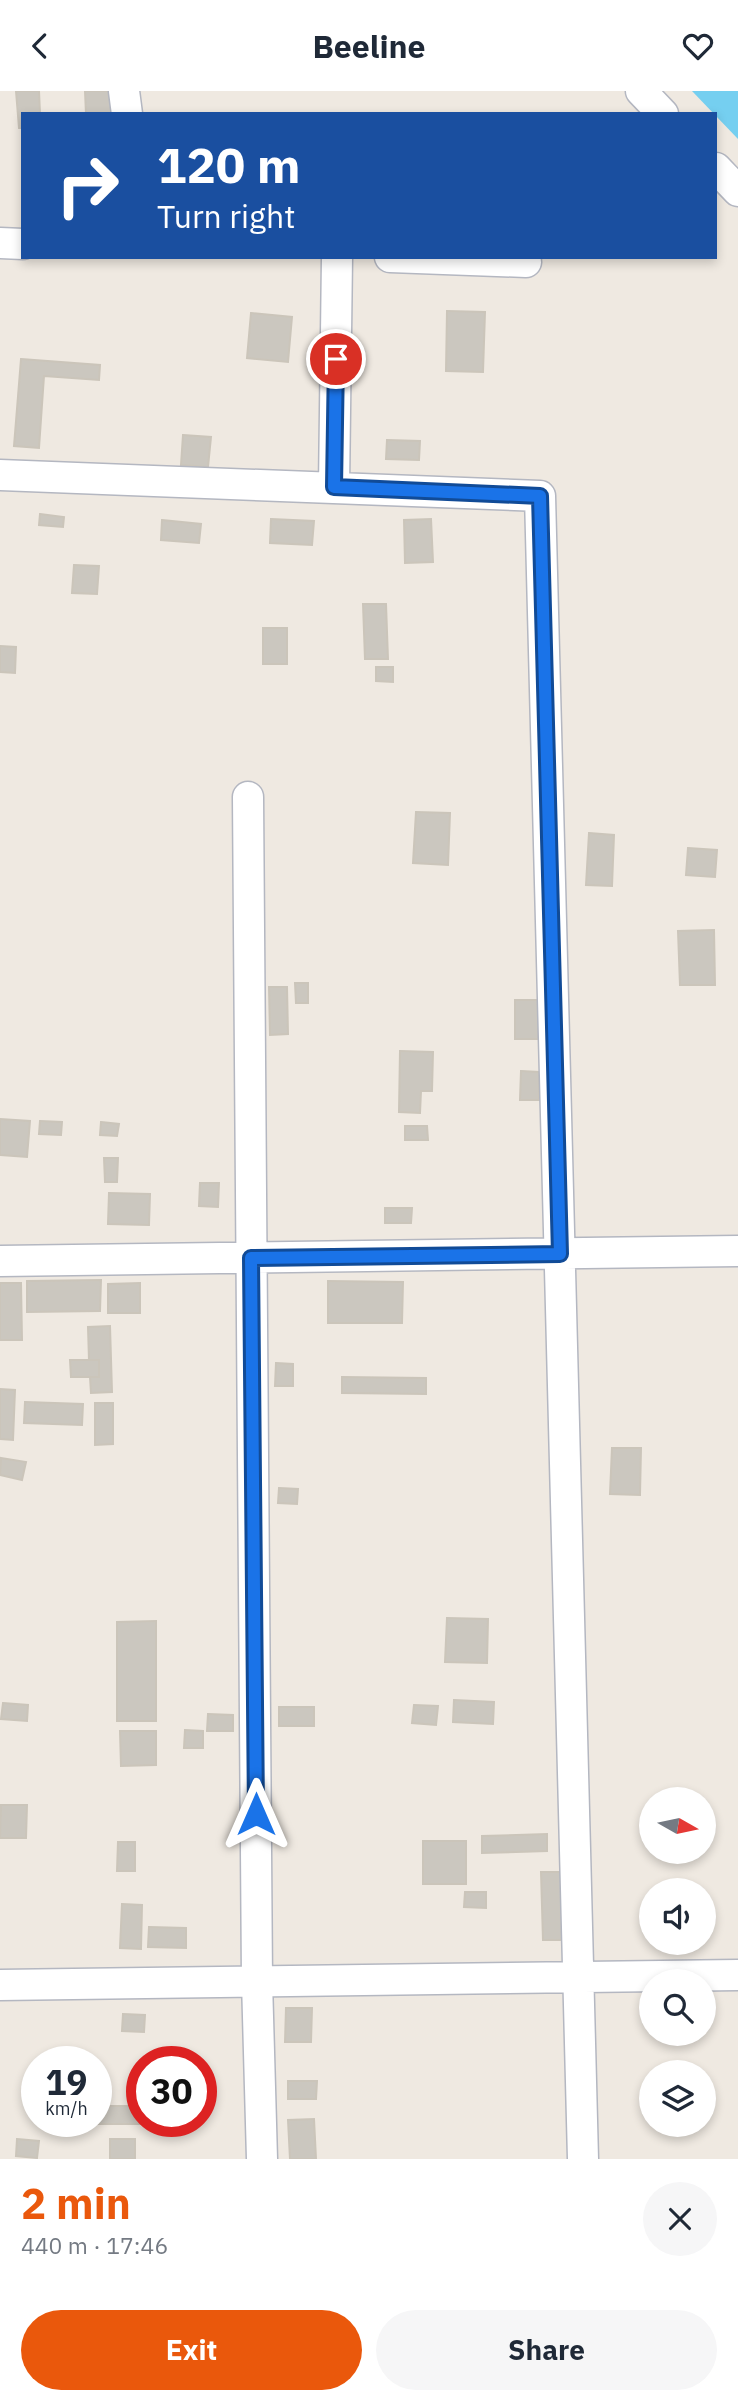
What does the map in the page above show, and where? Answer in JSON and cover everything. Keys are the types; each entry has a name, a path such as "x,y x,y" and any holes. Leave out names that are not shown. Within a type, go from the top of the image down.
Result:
{"street":[{"path":"124,91 127,112"},
{"path":"642,91 661,112"},
{"path":"717,169 738,191"},
{"path":"0,243 21,244"},
{"path":"334,487 337,259"},
{"path":"444,259 526,262"},
{"path":"0,475 540,496 583,2159"},
{"path":"248,797 257,1982 262,2159"},
{"path":"0,1261 738,1251"},
{"path":"0,1985 738,1975"}],"water":[{"path":"692,91 738,91 738,139 717,117 717,112 712,112"}],"building":[{"path":"16,91 39,91 40,112 21,112 19,128"},
{"path":"85,91 112,91 113,112 86,112"},
{"path":"447,311 485,312 483,372 446,371"},
{"path":"251,313 292,317 288,362 247,358"},
{"path":"21,359 100,365 99,380 44,376 39,448 14,446"},
{"path":"183,435 211,437 208,467 181,465"},
{"path":"387,440 420,441 419,460 386,459"},
{"path":"40,514 64,517 63,527 39,525"},
{"path":"271,519 314,521 312,545 270,543"},
{"path":"431,519 433,562 405,563 404,520"},
{"path":"162,520 201,524 199,543 161,540"},
{"path":"74,565 99,566 97,594 72,593"},
{"path":"363,604 386,604 388,659 365,659"},
{"path":"263,628 287,628 287,664 263,664"},
{"path":"0,646 16,647 15,673 0,672"},
{"path":"376,667 393,667 393,682 376,681"},
{"path":"416,812 450,813 448,865 413,863"},
{"path":"589,833 614,835 612,886 586,885"},
{"path":"688,848 717,850 715,877 686,875"},
{"path":"714,930 715,985 680,985 678,931"},
{"path":"295,983 308,983 308,1003 296,1003"},
{"path":"269,987 287,987 288,1034 270,1035"},
{"path":"515,1000 539,1000 538,1039 515,1039"},
{"path":"400,1051 433,1052 432,1091 421,1091 420,1113 399,1112"},
{"path":"521,1071 539,1072 539,1100 520,1100"},
{"path":"0,1119 30,1121 27,1157 0,1155"},
{"path":"40,1121 62,1122 61,1135 39,1134"},
{"path":"101,1122 119,1124 117,1136 100,1135"},
{"path":"405,1126 427,1126 428,1140 405,1140"},
{"path":"104,1158 118,1158 117,1182 105,1182"},
{"path":"200,1183 219,1183 218,1207 199,1206"},
{"path":"109,1193 150,1194 149,1225 108,1224"},
{"path":"385,1208 412,1208 411,1223 385,1223"},
{"path":"101,1280 100,1311 27,1312 27,1281"},
{"path":"328,1281 403,1282 402,1323 328,1323"},
{"path":"0,1283 21,1283 22,1340 0,1340"},
{"path":"140,1283 140,1313 108,1313 108,1284"},
{"path":"110,1326 112,1392 91,1393 90,1377 99,1377 99,1360 89,1360 88,1327"},
{"path":"70,1360 99,1360 99,1377 71,1377"},
{"path":"276,1363 293,1364 293,1386 275,1386"},
{"path":"342,1377 426,1378 426,1394 342,1393"},
{"path":"0,1389 15,1390 13,1440 0,1439"},
{"path":"25,1402 83,1404 82,1425 24,1423"},
{"path":"95,1403 113,1403 113,1444 95,1445"},
{"path":"612,1448 641,1448 640,1495 610,1494"},
{"path":"1,1458 26,1462 22,1480 0,1475"},
{"path":"279,1488 298,1489 297,1504 278,1503"},
{"path":"447,1618 488,1619 487,1663 445,1662"},
{"path":"156,1621 156,1721 117,1721 117,1622"},
{"path":"454,1700 494,1702 493,1724 453,1722"},
{"path":"3,1703 28,1705 27,1721 1,1719"},
{"path":"414,1705 438,1706 436,1725 412,1723"},
{"path":"279,1707 314,1707 314,1726 279,1726"},
{"path":"208,1714 233,1715 233,1731 207,1731"},
{"path":"185,1730 203,1731 203,1748 184,1748"},
{"path":"120,1731 156,1731 156,1765 121,1766"},
{"path":"1,1805 27,1805 26,1838 0,1838"},
{"path":"547,1834 547,1851 482,1853 482,1836"},
{"path":"423,1841 466,1841 466,1884 423,1884"},
{"path":"118,1842 135,1842 135,1871 117,1871"},
{"path":"541,1872 568,1872 569,1940 543,1940"},
{"path":"465,1892 486,1892 486,1908 464,1907"},
{"path":"122,1904 142,1905 141,1949 120,1948"},
{"path":"149,1927 186,1928 186,1948 148,1947"},
{"path":"286,2008 312,2008 311,2042 285,2042"},
{"path":"123,2014 145,2015 144,2032 122,2031"},
{"path":"288,2081 317,2081 316,2099 288,2099"},
{"path":"112,2106 126,2106 126,2124 112,2124"},
{"path":"314,2119 316,2159 290,2159 288,2120"},
{"path":"17,2139 39,2141 37,2158 16,2156"},
{"path":"110,2139 135,2139 135,2159 110,2159"}],"route":[{"path":"256,1814 251,1258 560,1254 540,496 334,487 336,359"}]}
